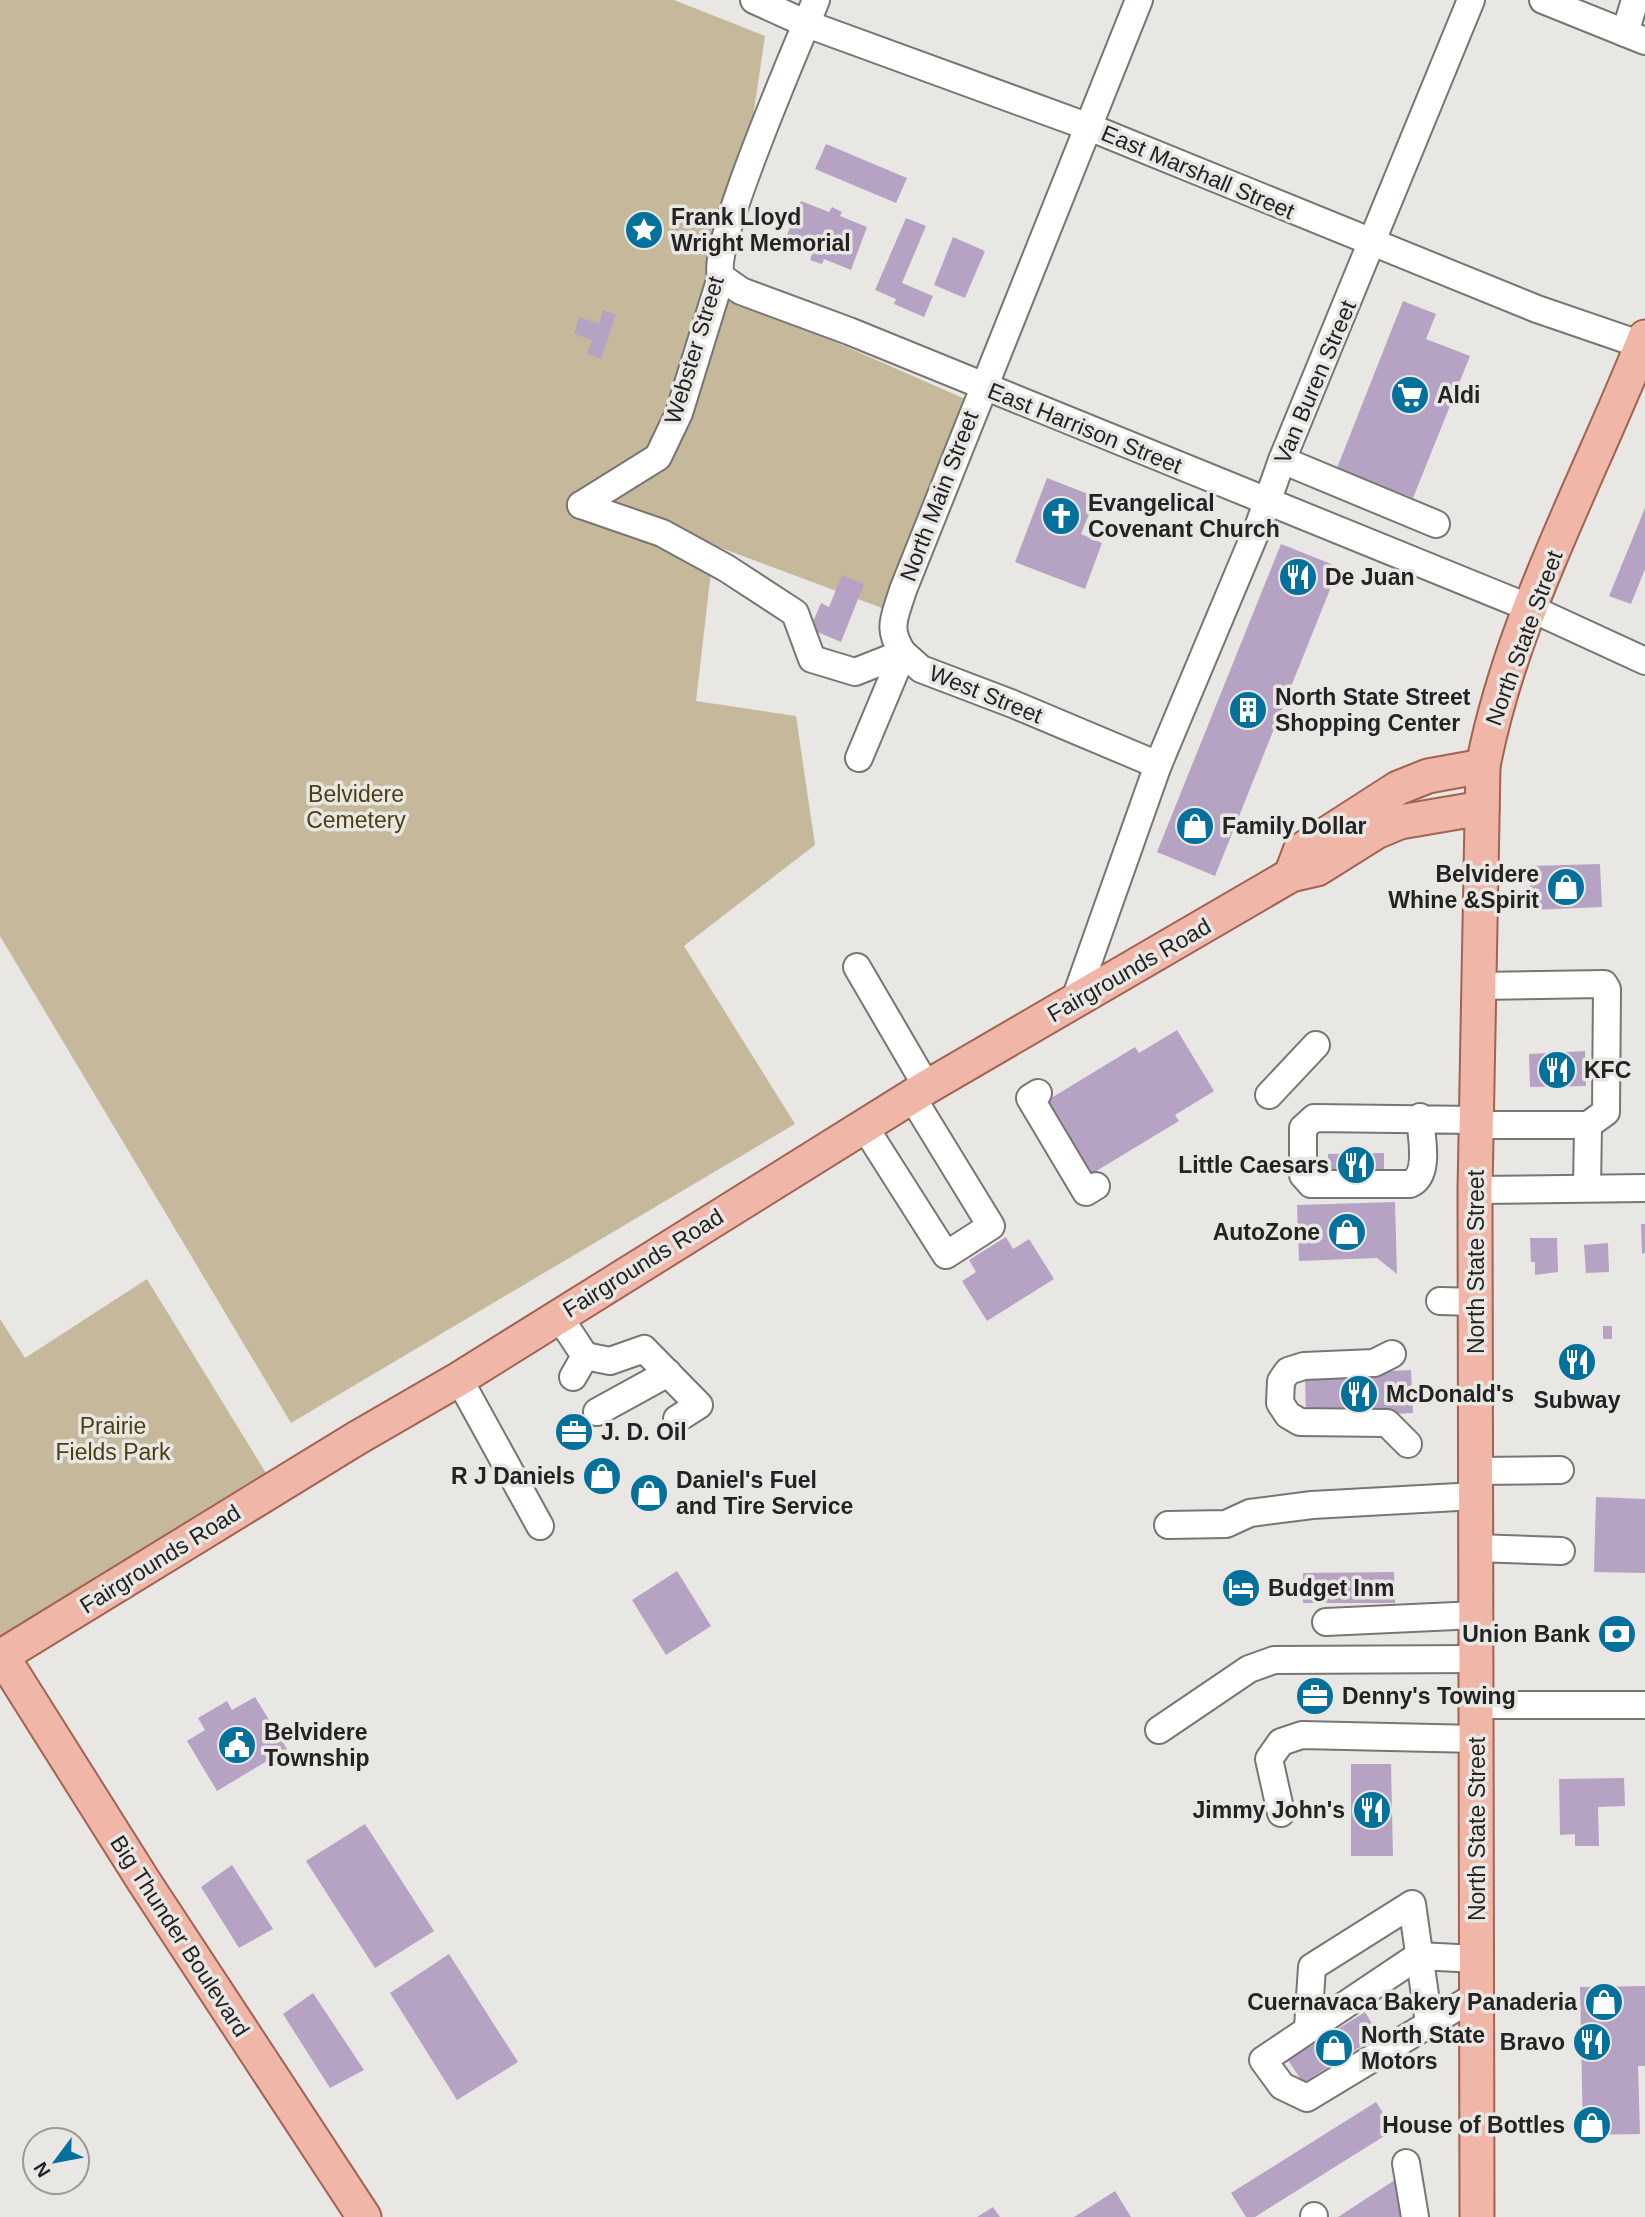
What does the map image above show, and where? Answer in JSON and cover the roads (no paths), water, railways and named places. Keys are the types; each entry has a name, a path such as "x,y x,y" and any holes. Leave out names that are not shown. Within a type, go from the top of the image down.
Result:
{"main road":[{"name":"North State Street","path":"1477,2217 1475,1189 1483,766 1496,708 1530,608 1644,343"},
{"name":"Fairgrounds Road","path":"1291,875 1300,852 1398,788 1428,776 1483,766"},
{"name":"Fairgrounds Road","path":"1,1655 345,1445 459,1379 920,1092 1291,875 1317,869 1357,842 1400,821 1482,808"},
{"name":"Big Thunder Boulevard","path":"1,1655 143,1880 364,2217"}],"street":[{"name":"East Marshall Street","path":"754,0 811,12 1373,244 1537,309 1644,343"},
{"name":"North Main Street","path":"903,653 892,638 896,612 982,386 1139,0"},
{"name":"Van Buren Street","path":"1074,1002 1158,765 1471,0"},
{"path":"1543,0 1635,37 1635,0"},
{"name":"Webster Street","path":"582,505 658,457 679,413 721,277 720,257 734,206 811,12"},
{"name":"East Harrison Street","path":"721,277 741,291 1530,608 1645,661"},
{"path":"1282,460 1436,524"},
{"name":"West Street","path":"582,505 662,533 726,568 795,613 812,659 855,671 903,653 921,669 1013,704 1158,765"},
{"path":"859,758 903,653"},
{"path":"857,967 991,1226 946,1255 864,1126"},
{"path":"1420,1117 1422,1172 1416,1182 1311,1184 1303,1175 1302,1135 1307,1122 1314,1118 1420,1117 1476,1123 1588,1125 1606,1112 1607,989 1604,984 1478,986"},
{"path":"1269,1095 1316,1045"},
{"path":"1038,1093 1030,1098 1086,1192 1096,1186"},
{"path":"1587,1188 1588,1125"},
{"path":"1475,1189 1645,1188"},
{"path":"1440,1301 1476,1302"},
{"path":"558,1315 579,1366 610,1362 644,1349 699,1405 677,1419"},
{"path":"1392,1354 1374,1363 1304,1366 1288,1371 1281,1381 1280,1403 1288,1415 1300,1422 1387,1423 1408,1444"},
{"path":"597,1412 668,1373"},
{"path":"459,1379 540,1526"},
{"path":"1168,1525 1226,1524 1250,1513 1560,1469"},
{"path":"1476,1548 1561,1552"},
{"path":"1326,1622 1477,1615"},
{"path":"1159,1730 1249,1669 1274,1660 1477,1659"},
{"path":"1477,1705 1645,1705"},
{"path":"1281,1813 1269,1759 1280,1742 1302,1735 1477,1739"},
{"path":"1308,2027 1312,1967 1412,1904 1429,2023"},
{"path":"1477,1959 1418,1956 1308,2027 1263,2060 1282,2085 1307,2098 1477,1996"},
{"path":"1406,2162 1415,2217"}],"place":[{"name":"Frank Lloyd Wright Memorial","path":"644,230"},
{"name":"Aldi","path":"1410,395"},
{"name":"Evangelical Covenant Church","path":"1061,516"},
{"name":"De Juan","path":"1298,577"},
{"name":"North State Street Shopping Center","path":"1248,710"},
{"name":"Family Dollar","path":"1195,826"},
{"name":"Belvidere Whine &Spirit","path":"1566,887"},
{"name":"KFC","path":"1557,1070"},
{"name":"Little Caesars","path":"1356,1165"},
{"name":"AutoZone","path":"1347,1232"},
{"name":"Subway","path":"1577,1362"},
{"name":"McDonald's","path":"1359,1394"},
{"name":"J. D. Oil","path":"574,1432"},
{"name":"R J Daniels","path":"602,1476"},
{"name":"Daniel's Fuel and Tire Service","path":"649,1493"},
{"name":"Budget Inm","path":"1241,1588"},
{"name":"Union Bank","path":"1617,1634"},
{"name":"Denny's Towing","path":"1315,1696"},
{"name":"Belvidere Township","path":"237,1745"},
{"name":"Jimmy John's","path":"1372,1810"},
{"name":"Cuernavaca Bakery Panaderia","path":"1604,2002"},
{"name":"Bravo","path":"1592,2042"},
{"name":"North State Motors","path":"1334,2048"},
{"name":"House of Bottles","path":"1592,2125"}],"park label":[{"name":"Belvidere Cemetery","path":"356,807"},
{"name":"Prairie Fields Park","path":"113,1439"}]}
